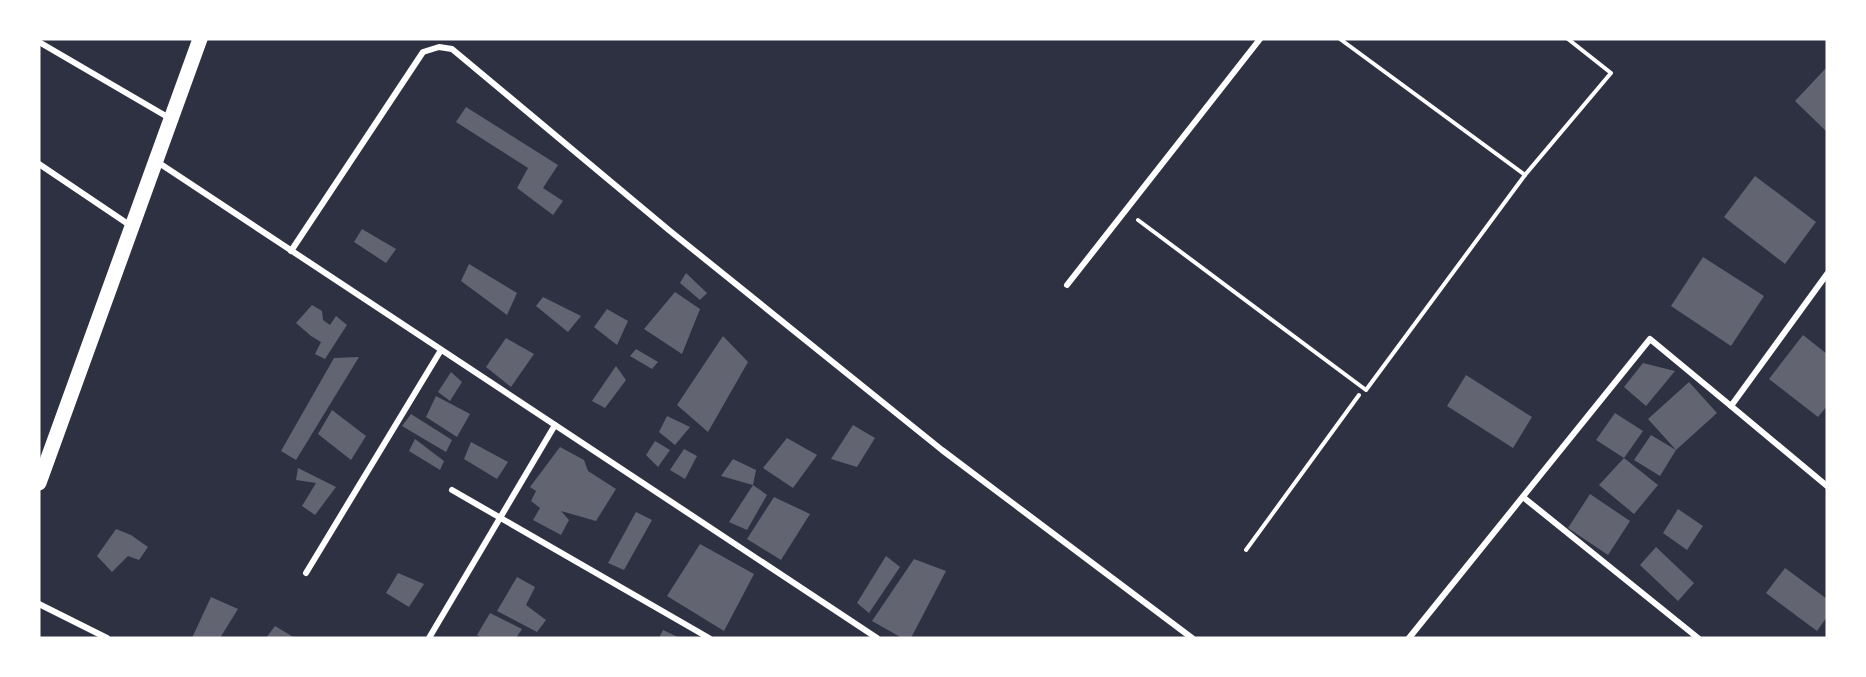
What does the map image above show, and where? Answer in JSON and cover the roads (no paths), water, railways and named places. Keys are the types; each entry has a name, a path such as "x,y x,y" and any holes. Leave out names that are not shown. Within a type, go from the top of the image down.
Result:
{"main road":[{"path":"40,477 200,39"}],"street":[{"path":"1067,285 1260,39"},
{"path":"39,42 172,119"},
{"path":"291,251 423,52 439,46 452,49 670,231 942,450 1192,638"},
{"path":"155,161 877,638"},
{"path":"39,164 132,226"},
{"path":"1731,406 1827,274"},
{"path":"1409,638 1650,339 1827,486"},
{"path":"306,573 441,350"},
{"path":"432,637 555,425"},
{"path":"452,490 709,638"},
{"path":"1523,497 1698,638"},
{"path":"39,604 107,638"}]}
